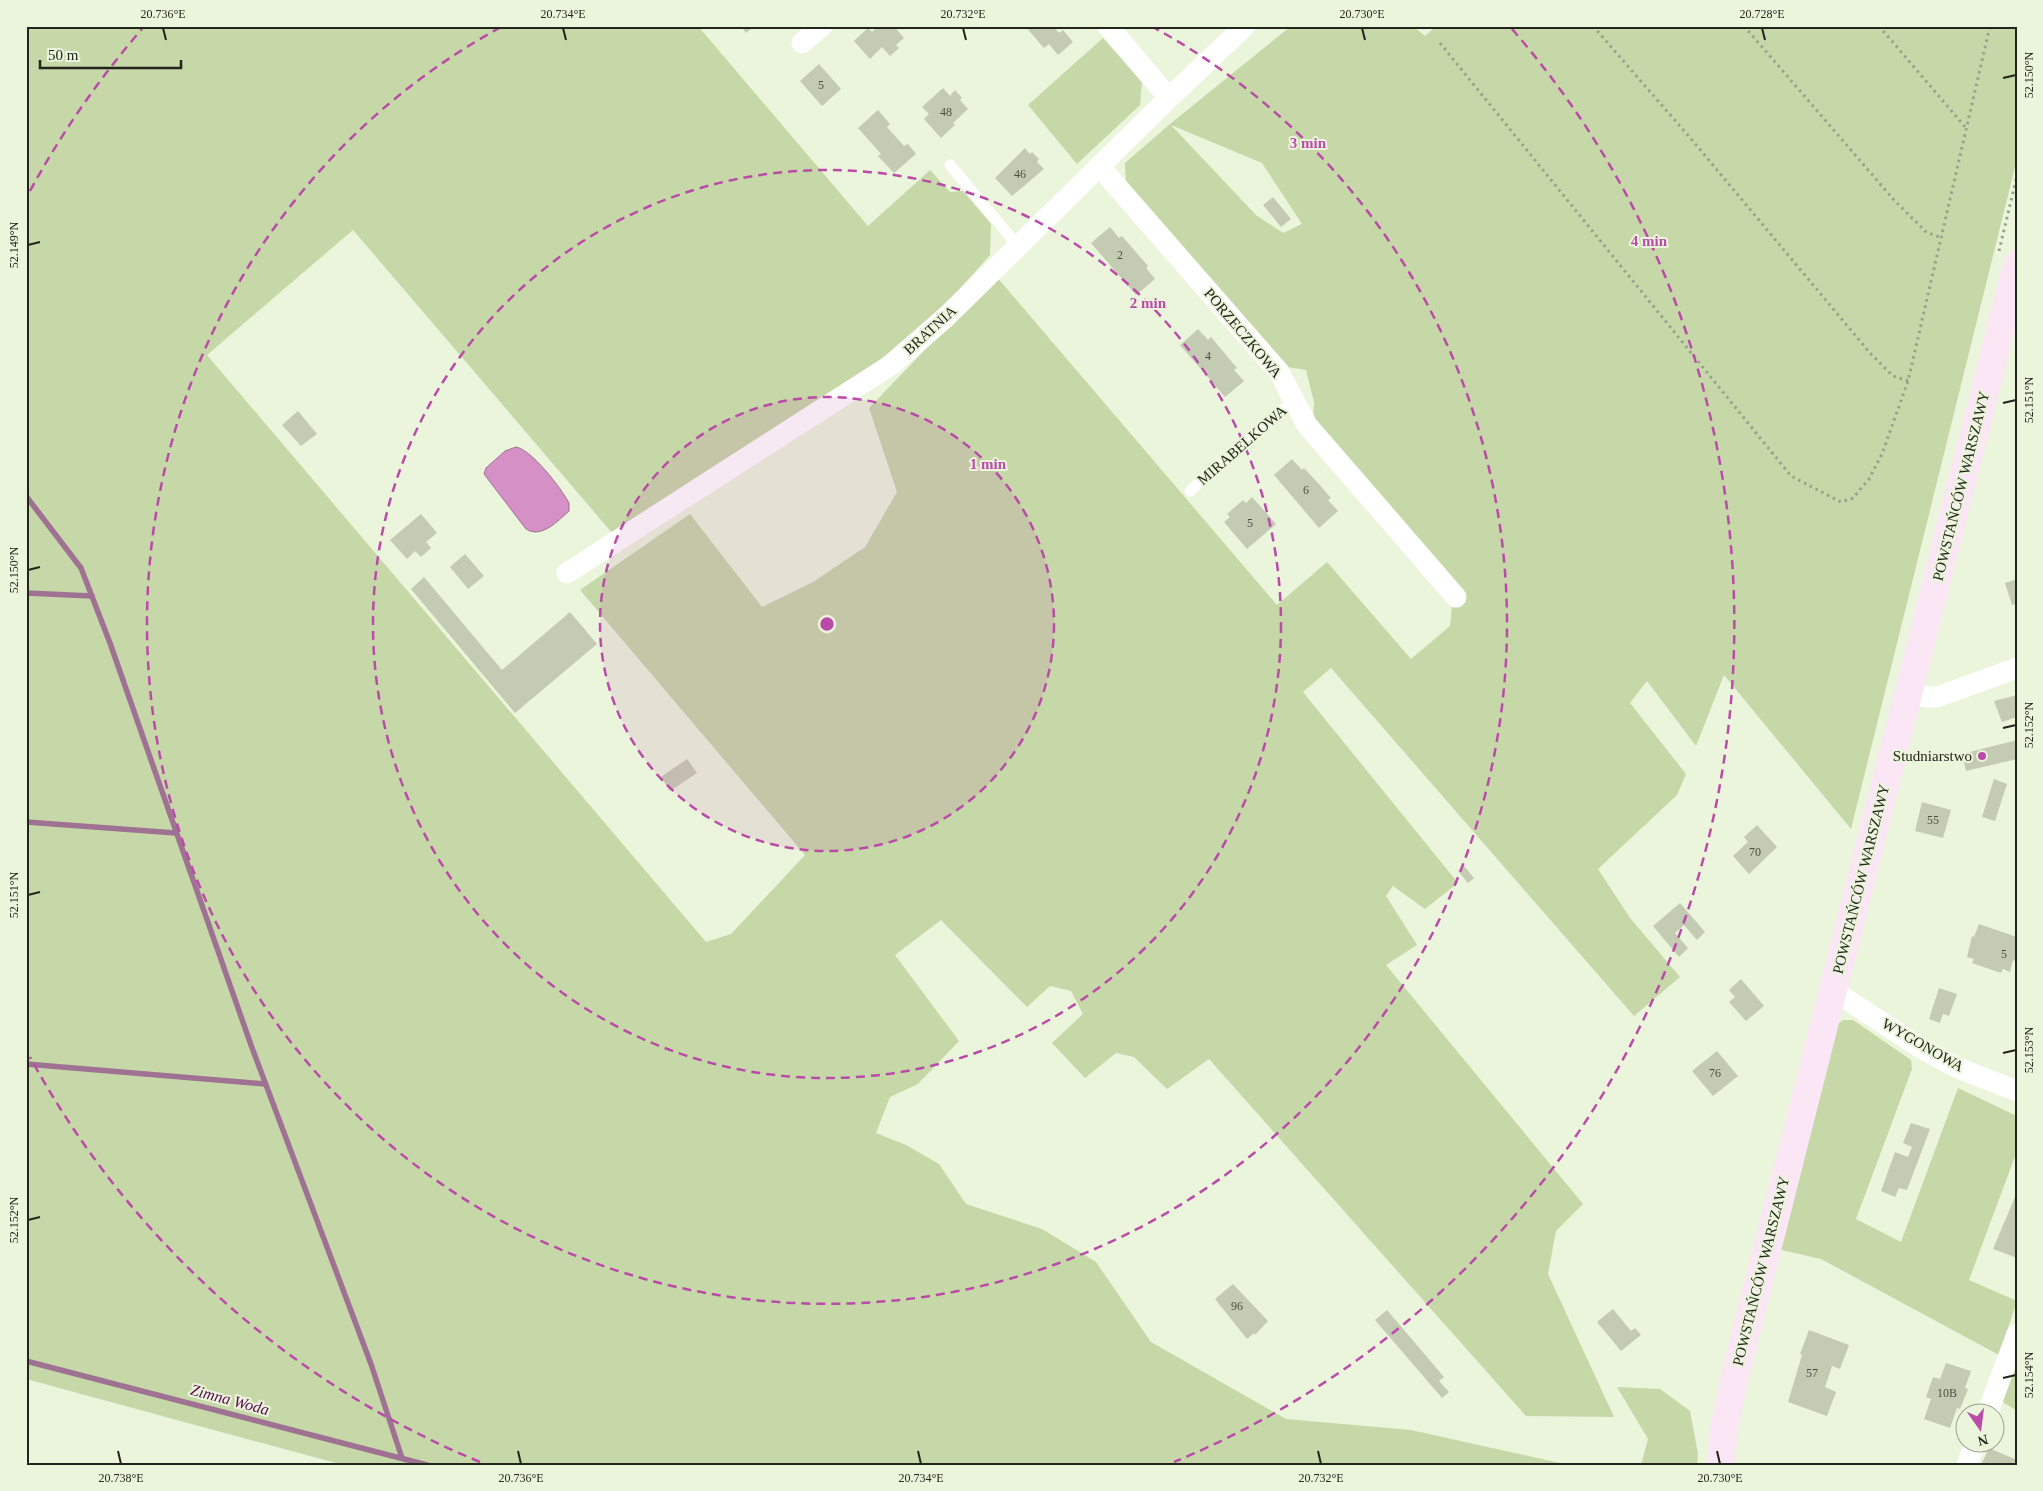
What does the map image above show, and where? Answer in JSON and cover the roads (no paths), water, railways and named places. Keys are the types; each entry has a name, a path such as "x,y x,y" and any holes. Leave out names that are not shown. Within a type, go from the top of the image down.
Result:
{"street":[{"path":"802,43 822,26"},
{"path":"1108,26 1168,98"},
{"name":"BRATNIA","path":"568,573 891,365 946,317 1168,98 1245,26"},
{"name":"PORZECZKOWA","path":"1100,167 1279,372 1307,425 1456,597"},
{"name":"POWSTAŃCÓW WARSZAWY","path":"1721,1465 1724,1430 1735,1376 1908,692 2009,332 2017,266"},
{"path":"1908,692 1927,697 1936,697 2017,668"},
{"name":"WYGONOWA","path":"1832,992 1843,996 1924,1050 1958,1068 2017,1091"},
{"path":"1991,1404 2017,1334"}],"lane":[{"path":"950,165 1018,246"},
{"name":"MIRABELKOWA","path":"1190,491 1294,400"}],"waterway":[{"path":"26,496 81,568 110,643 251,1045 371,1364 402,1458"},
{"path":"26,593 92,596"},
{"path":"26,822 176,833"},
{"path":"26,1064 265,1084"},
{"name":"Zimna Woda","path":"26,1361 427,1465"}],"place":[{"name":"Studniarstwo","path":"1982,756"}]}
